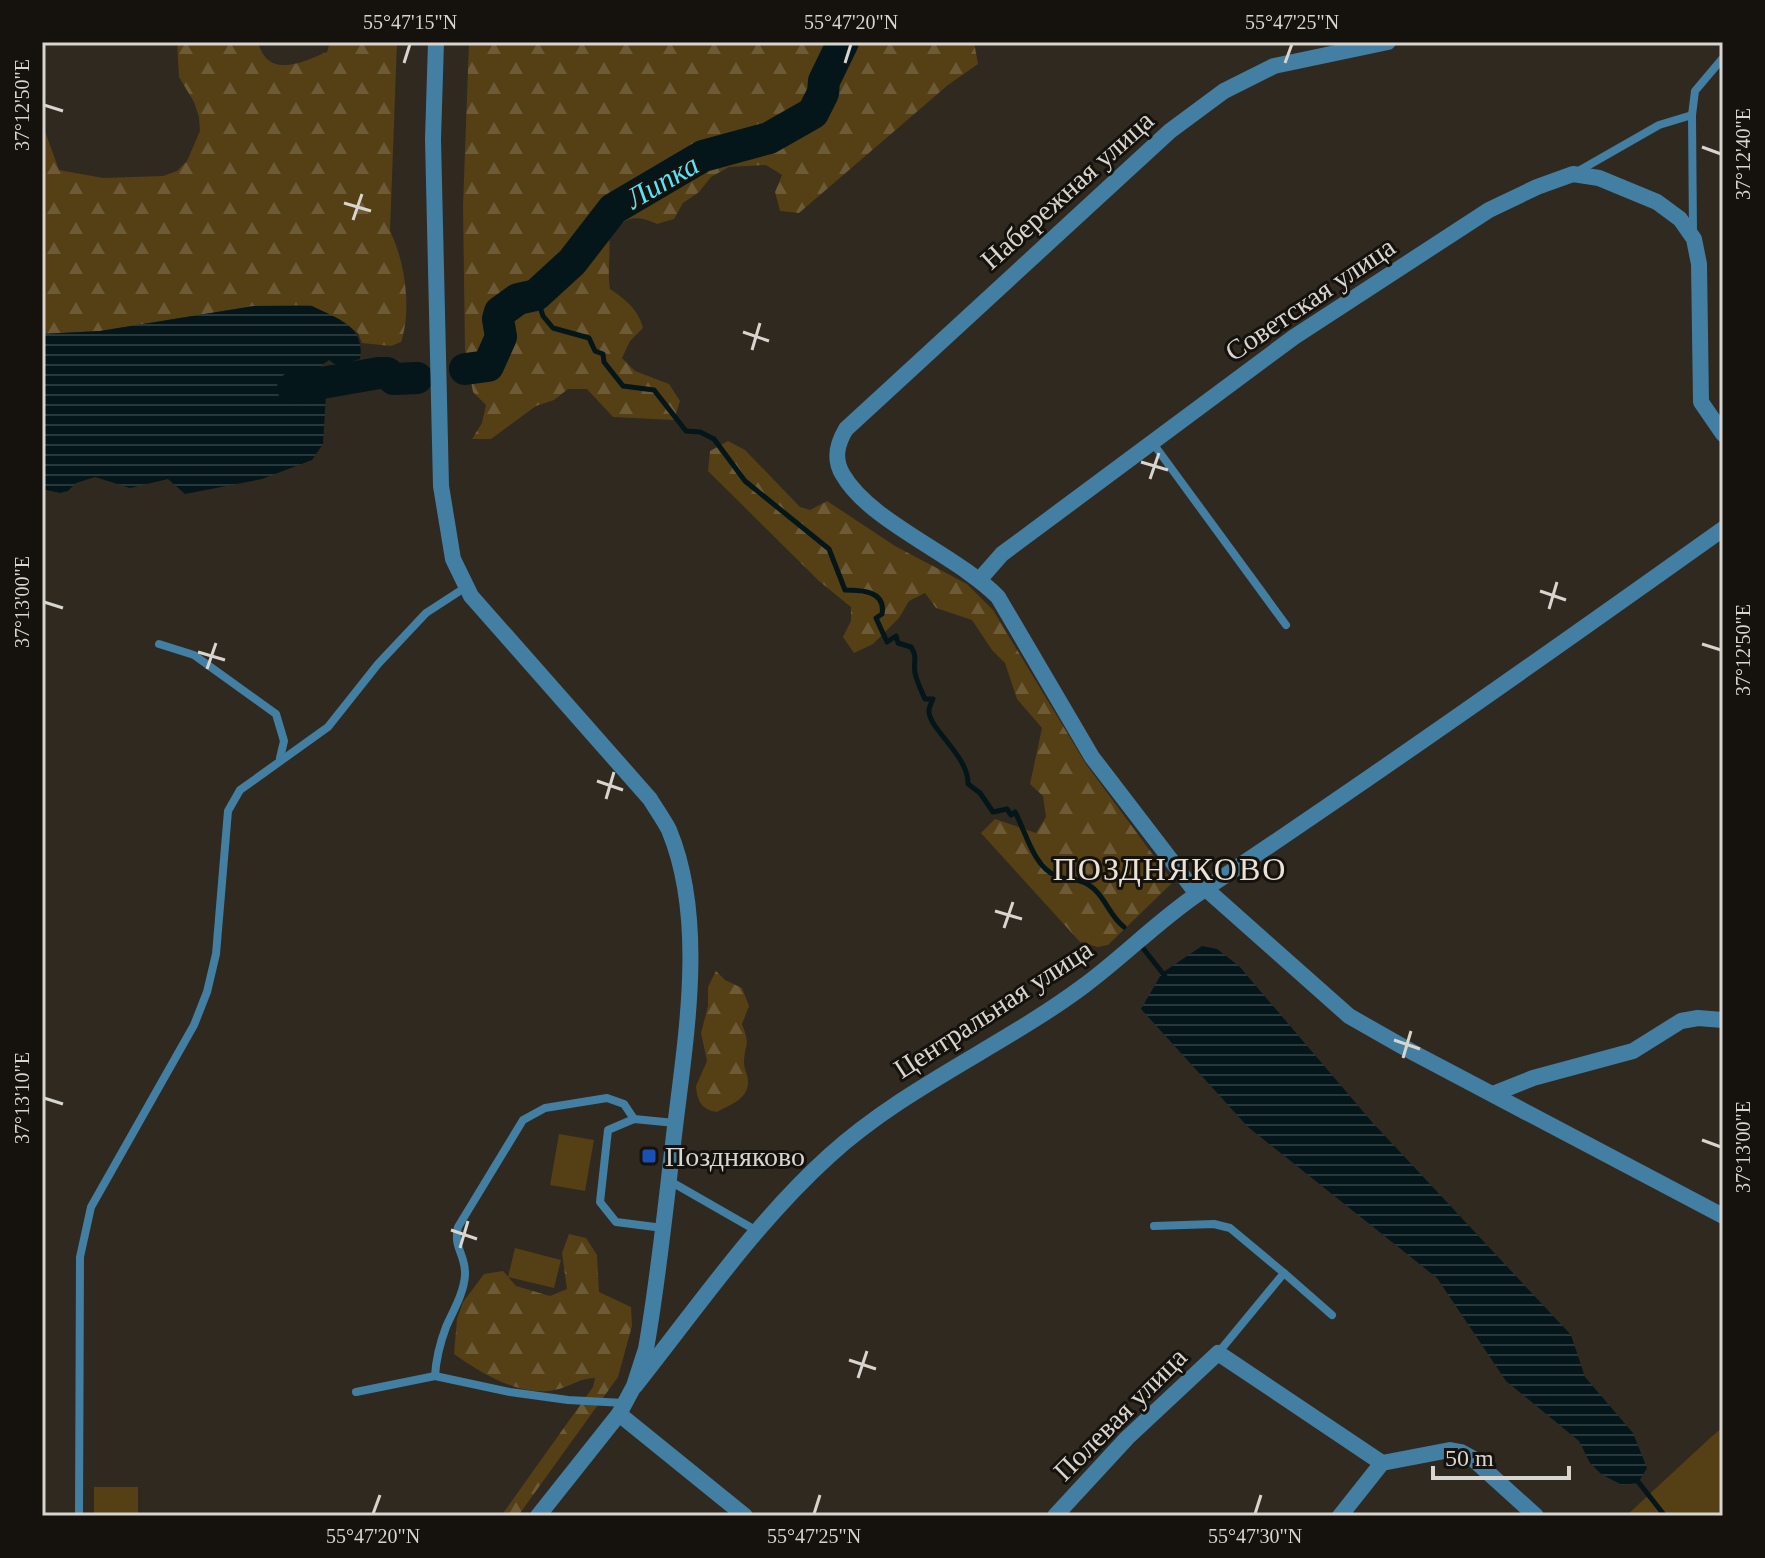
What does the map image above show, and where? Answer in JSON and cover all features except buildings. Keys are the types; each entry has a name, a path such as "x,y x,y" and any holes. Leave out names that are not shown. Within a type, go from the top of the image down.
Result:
{"street":[{"path":"436,42 433,139 441,486 453,559 471,596 650,799 668,827 678,855 687,909 690,967 675,1123 653,1312 646,1349 634,1386"},
{"name":"Набережная улица","path":"980,579 878,512 842,475 837,445 846,429 1170,131 1224,91 1274,66 1388,42"},
{"path":"1573,174 1599,178 1657,202 1680,219 1694,239 1699,264 1701,402 1723,434"},
{"name":"Советская улица","path":"980,579 1002,554 1294,337 1489,210 1573,174"},
{"name":"Центральная улица","path":"538,1516 622,1408 634,1386 758,1232 792,1192 861,1128 918,1088 1045,1013 1087,984 1201,891 1723,529"},
{"path":"980,579 998,597 1092,757 1201,891 1349,1016 1723,1216"},
{"path":"1493,1094 1533,1078 1633,1051 1681,1021 1698,1018 1723,1020"},
{"name":"Полевая улица","path":"1055,1516 1127,1438 1218,1353 1382,1463"},
{"path":"622,1408 745,1516"},
{"path":"1340,1516 1382,1463 1450,1450 1472,1458 1536,1516"}],"lane":[{"path":"1694,239 1692,115 1695,91 1722,59"},
{"path":"1573,174 1659,125 1692,115"},
{"path":"1152,442 1286,625"},
{"path":"79,1516 80,1257 91,1207 194,1025 207,992 216,954 228,811 240,790 279,759 328,727 378,664 426,613 466,587"},
{"path":"159,644 194,655 276,714 284,741 279,759"},
{"path":"435,1376 437,1356 465,1274 455,1241 458,1227 523,1120 545,1108 607,1098 624,1104 634,1119"},
{"path":"663,1228 616,1222 600,1202 608,1130 634,1119 675,1123"},
{"path":"668,1180 758,1232"},
{"path":"1154,1226 1214,1224 1230,1228 1332,1315"},
{"path":"1218,1353 1284,1273"},
{"path":"356,1392 435,1376 622,1408"}],"green space":[{"path":"177,42 258,42 270,61 287,65 327,52 330,42 397,42 390,231 400,256 405,286 406,315 401,342 391,346 362,343 358,333 345,323 310,305 254,306 100,331 42,334 42,123 59,170 103,178 163,176 177,171 187,161 200,131 194,102 179,77"},
{"path":"469,42 974,42 978,64 948,85 799,213 780,211 775,192 782,175 766,165 729,167 711,177 699,192 683,203 674,219 657,224 631,219 620,224 609,235 610,289 631,306 643,328 630,341 622,358 635,371 669,384 680,401 674,420 613,417 587,389 568,389 554,400 536,406 491,439 472,439 482,423 486,405 473,392 465,349 463,206"},
{"path":"728,441 745,450 800,507 810,510 827,501 895,546 967,584 993,610 1086,764 1173,882 1108,945 1098,947 1080,942 981,833 995,819 1036,833 1046,817 1043,796 1030,784 1042,728 1017,699 1005,663 972,620 936,608 925,593 909,601 899,618 873,644 854,653 843,637 851,621 851,607 819,581 708,471 710,451"},
{"path":"716,971 725,980 742,988 749,1006 742,1024 747,1041 744,1062 747,1087 738,1101 717,1112 701,1104 696,1086 707,1061 701,1033 708,1006 708,987"},
{"path":"559,1134 594,1140 585,1191 550,1185"},
{"path":"569,1234 586,1238 597,1255 599,1292 631,1307 632,1326 618,1377 518,1516 501,1516 593,1387 595,1378 545,1391 531,1391 504,1383 454,1354 457,1319 463,1302 484,1274 503,1271 516,1286 550,1296 567,1289 562,1253"},
{"path":"515,1248 561,1260 554,1288 508,1277"},
{"path":"1723,1427 1723,1516 1626,1516 1710,1438"},
{"path":"94,1487 138,1487 138,1516 94,1516"}],"shaded area":[{"path":"310,305 347,324 361,347 360,359 337,366 329,360 322,365 318,375 332,377 335,382 326,394 323,444 312,460 262,479 185,494 168,479 130,488 95,477 76,483 68,491 60,493 42,489 42,334 100,331 254,306"},
{"path":"1202,946 1217,949 1239,966 1372,1122 1571,1335 1585,1377 1633,1433 1647,1468 1638,1483 1622,1485 1601,1474 1590,1463 1579,1441 1506,1381 1437,1278 1248,1127 1141,1009 1162,973"}],"waterway":[{"name":"Липка","path":"465,369 488,366 501,337 500,312 518,299 536,295 572,262 613,209 703,156 769,138 813,113 843,42"},
{"path":"536,295 543,316 553,328 589,338 595,351 603,354 604,362 623,386 654,390 686,431 700,432 714,439 745,481 829,549 845,590 877,596 882,614 876,618 887,642 896,636 898,643 911,647 919,686 925,699 933,699 930,718 962,763 968,784 980,793 993,812 1007,809 1011,815 1015,812 1041,865 1056,876 1082,881 1092,887 1124,927"},
{"name":"Липка","path":"293,388 379,373 387,373 394,379 417,378"},
{"path":"1142,947 1165,976"},
{"path":"1636,1479 1665,1516"}],"place":[{"name":"Поздняково","path":"649,1156"}],"district":[{"name":"ПОЗДНЯКОВО","path":"1170,869"}]}
